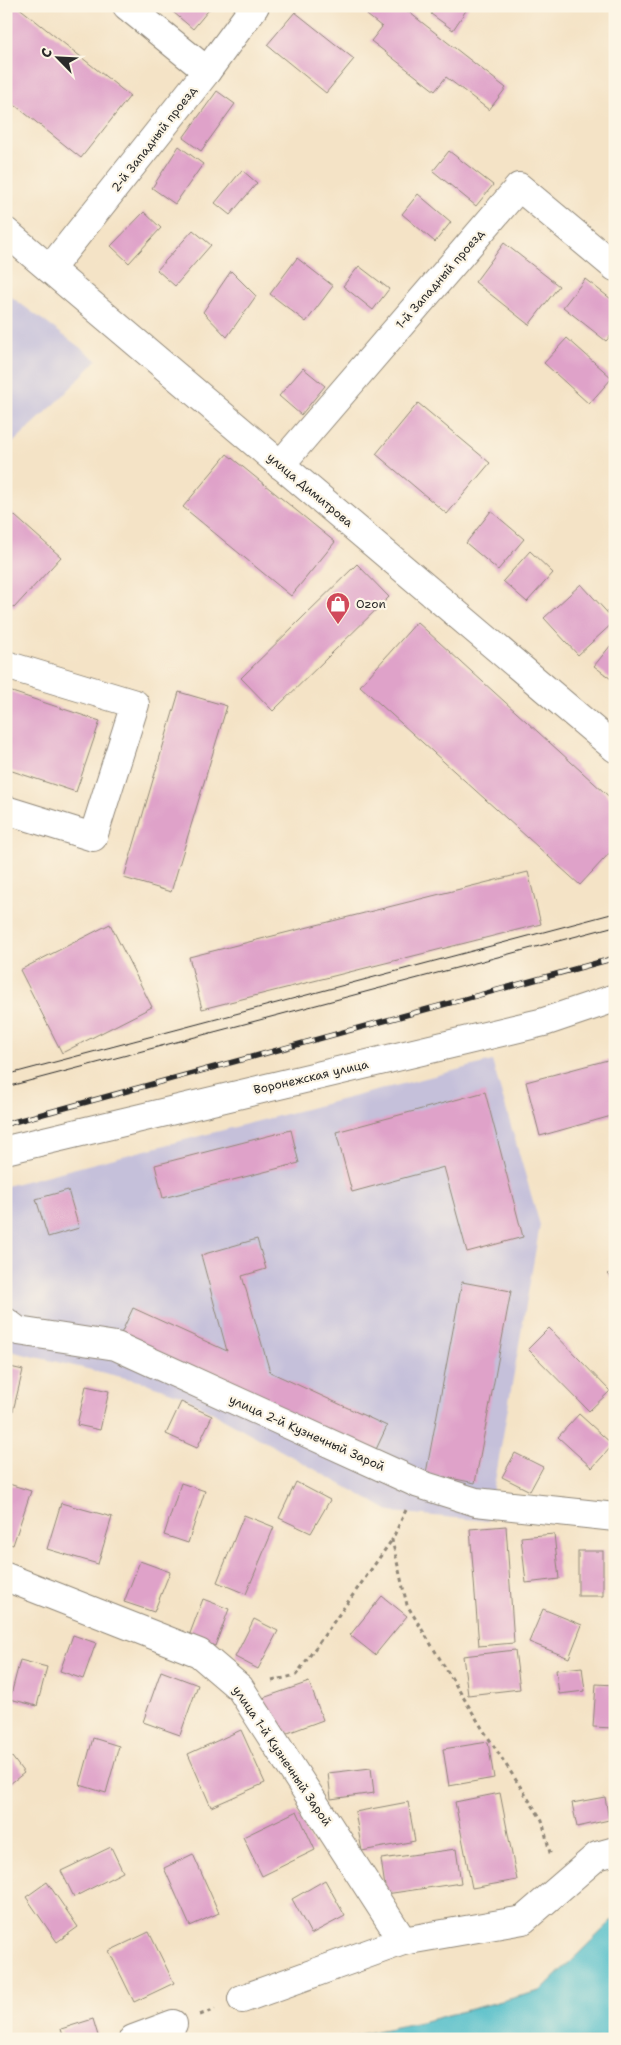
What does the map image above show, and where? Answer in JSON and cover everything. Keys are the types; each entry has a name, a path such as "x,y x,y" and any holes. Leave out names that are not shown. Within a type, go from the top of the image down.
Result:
{"street":[{"path":"127,6 207,71"},
{"name":"2-й Западный проезд","path":"50,270 207,71 255,6"},
{"name":"1-й Западный проезд","path":"280,465 520,187 610,254"},
{"name":"улица Димитрова","path":"6,232 615,748"},
{"path":"6,665 135,704 93,837 6,810"},
{"name":"Воронежская улица","path":"6,1150 544,1022 615,998"},
{"name":"улица 2-й Кузнечный Зарой","path":"6,1322 18,1331 116,1346 419,1484 476,1502 615,1516"},
{"name":"улица 1-й Кузнечный Зарой","path":"6,1577 199,1653 240,1688 403,1941"},
{"path":"242,1999 403,1941 523,1920 597,1856 615,1851"},
{"path":"132,2039 173,2024"}],"path":[{"path":"240,1688 296,1675 392,1540 419,1484"},
{"path":"392,1540 407,1605 482,1728 542,1820 559,1889"},
{"path":"173,2024 242,1999"}],"shaded area":[{"path":"6,293 97,360 56,403 6,449"},
{"path":"492,1061 540,1225 488,1521 391,1512 183,1396 143,1382 14,1352 6,1348 6,1186"}],"water":[{"path":"615,1918 615,2039 338,2039 425,2021 540,1991"}],"building":[{"path":"6,6 17,6 130,96 81,158 6,98"},
{"path":"166,6 212,6 193,29"},
{"path":"374,6 401,6 506,88 489,110 446,77 435,91 371,41 382,27 367,15"},
{"path":"436,6 469,6 453,30 431,14"},
{"path":"295,12 354,59 326,93 267,45"},
{"path":"217,91 235,104 201,151 183,138"},
{"path":"179,146 203,164 175,204 152,188"},
{"path":"449,151 493,185 476,206 433,171"},
{"path":"242,170 257,183 230,215 215,203"},
{"path":"418,194 451,222 435,242 402,214"},
{"path":"144,212 161,228 129,263 111,246"},
{"path":"193,230 211,245 175,286 157,270"},
{"path":"504,243 559,286 529,325 475,282"},
{"path":"297,258 333,286 306,322 270,294"},
{"path":"359,266 389,289 373,310 343,286"},
{"path":"231,271 256,296 227,337 203,312"},
{"path":"585,279 615,302 615,331 606,341 563,307"},
{"path":"567,338 612,378 589,404 544,363"},
{"path":"303,368 325,386 301,415 279,396"},
{"path":"418,403 490,463 447,514 376,454"},
{"path":"227,454 335,542 291,596 183,507"},
{"path":"6,508 61,557 14,608 6,601"},
{"path":"491,511 524,539 498,570 466,543"},
{"path":"530,551 553,573 527,602 503,581"},
{"path":"357,564 389,597 273,711 241,678"},
{"path":"581,584 615,621 578,655 544,618"},
{"path":"417,622 615,802 615,847 580,885 360,686"},
{"path":"615,640 615,682 594,666"},
{"path":"6,690 100,721 76,792 6,769"},
{"path":"179,692 227,706 171,892 124,878"},
{"path":"528,872 541,924 202,1009 189,957"},
{"path":"110,924 152,1007 62,1053 20,970"},
{"path":"615,1058 615,1115 540,1136 526,1082"},
{"path":"485,1092 523,1237 467,1252 444,1167 352,1192 336,1132"},
{"path":"291,1130 299,1163 163,1198 155,1165"},
{"path":"68,1190 79,1228 48,1237 36,1199"},
{"path":"257,1239 266,1269 242,1276 270,1372 387,1426 372,1458 118,1340 133,1308 227,1351 201,1255"},
{"path":"615,1269 615,1282 608,1274"},
{"path":"462,1282 511,1291 475,1483 426,1473"},
{"path":"549,1328 610,1391 589,1411 528,1349"},
{"path":"6,1366 23,1370 11,1419 6,1418"},
{"path":"86,1386 109,1391 100,1430 77,1425"},
{"path":"181,1402 212,1416 197,1448 166,1434"},
{"path":"579,1414 613,1445 592,1468 558,1437"},
{"path":"515,1453 543,1467 530,1491 502,1477"},
{"path":"296,1482 330,1500 311,1533 279,1518"},
{"path":"6,1483 31,1491 13,1545 6,1543"},
{"path":"181,1483 205,1491 188,1543 164,1535"},
{"path":"61,1503 112,1517 98,1564 47,1549"},
{"path":"244,1515 274,1527 246,1594 217,1582"},
{"path":"506,1526 514,1643 479,1646 470,1529"},
{"path":"554,1534 559,1579 526,1583 521,1537"},
{"path":"578,1551 603,1551 603,1596 578,1596"},
{"path":"140,1561 170,1572 154,1612 124,1602"},
{"path":"382,1596 407,1616 375,1655 350,1635"},
{"path":"203,1599 229,1609 215,1646 189,1636"},
{"path":"543,1609 582,1625 569,1658 529,1642"},
{"path":"254,1619 278,1631 258,1669 235,1657"},
{"path":"73,1635 96,1643 83,1679 60,1671"},
{"path":"515,1650 520,1689 468,1695 463,1656"},
{"path":"20,1660 47,1667 37,1706 10,1699"},
{"path":"582,1667 585,1691 559,1694 556,1670"},
{"path":"161,1671 198,1685 180,1735 143,1722"},
{"path":"309,1682 323,1720 277,1737 263,1698"},
{"path":"596,1684 615,1685 613,1728 593,1727"},
{"path":"241,1730 265,1783 211,1807 188,1754"},
{"path":"93,1738 119,1746 106,1793 80,1785"},
{"path":"488,1742 494,1778 449,1786 443,1749"},
{"path":"12,1757 24,1773 6,1787 6,1761"},
{"path":"371,1768 374,1793 331,1799 328,1773"},
{"path":"500,1793 517,1880 472,1888 455,1802"},
{"path":"605,1797 609,1820 577,1827 572,1803"},
{"path":"408,1802 415,1841 362,1851 355,1812"},
{"path":"297,1811 315,1850 262,1876 243,1837"},
{"path":"111,1847 123,1872 74,1897 61,1871"},
{"path":"456,1849 461,1883 386,1894 381,1859"},
{"path":"193,1854 219,1913 190,1926 164,1868"},
{"path":"325,1880 345,1916 311,1934 292,1899"},
{"path":"47,1882 78,1927 57,1942 26,1897"},
{"path":"149,1932 174,1983 134,2002 109,1951"},
{"path":"93,2019 99,2039 64,2039 61,2029"}],"tram line":[{"path":"6,1075 615,913"},
{"path":"6,1087 615,926"}],"railway":[{"path":"6,1124 615,958"}],"place":[{"name":"Ozon","path":"338,625"}]}
